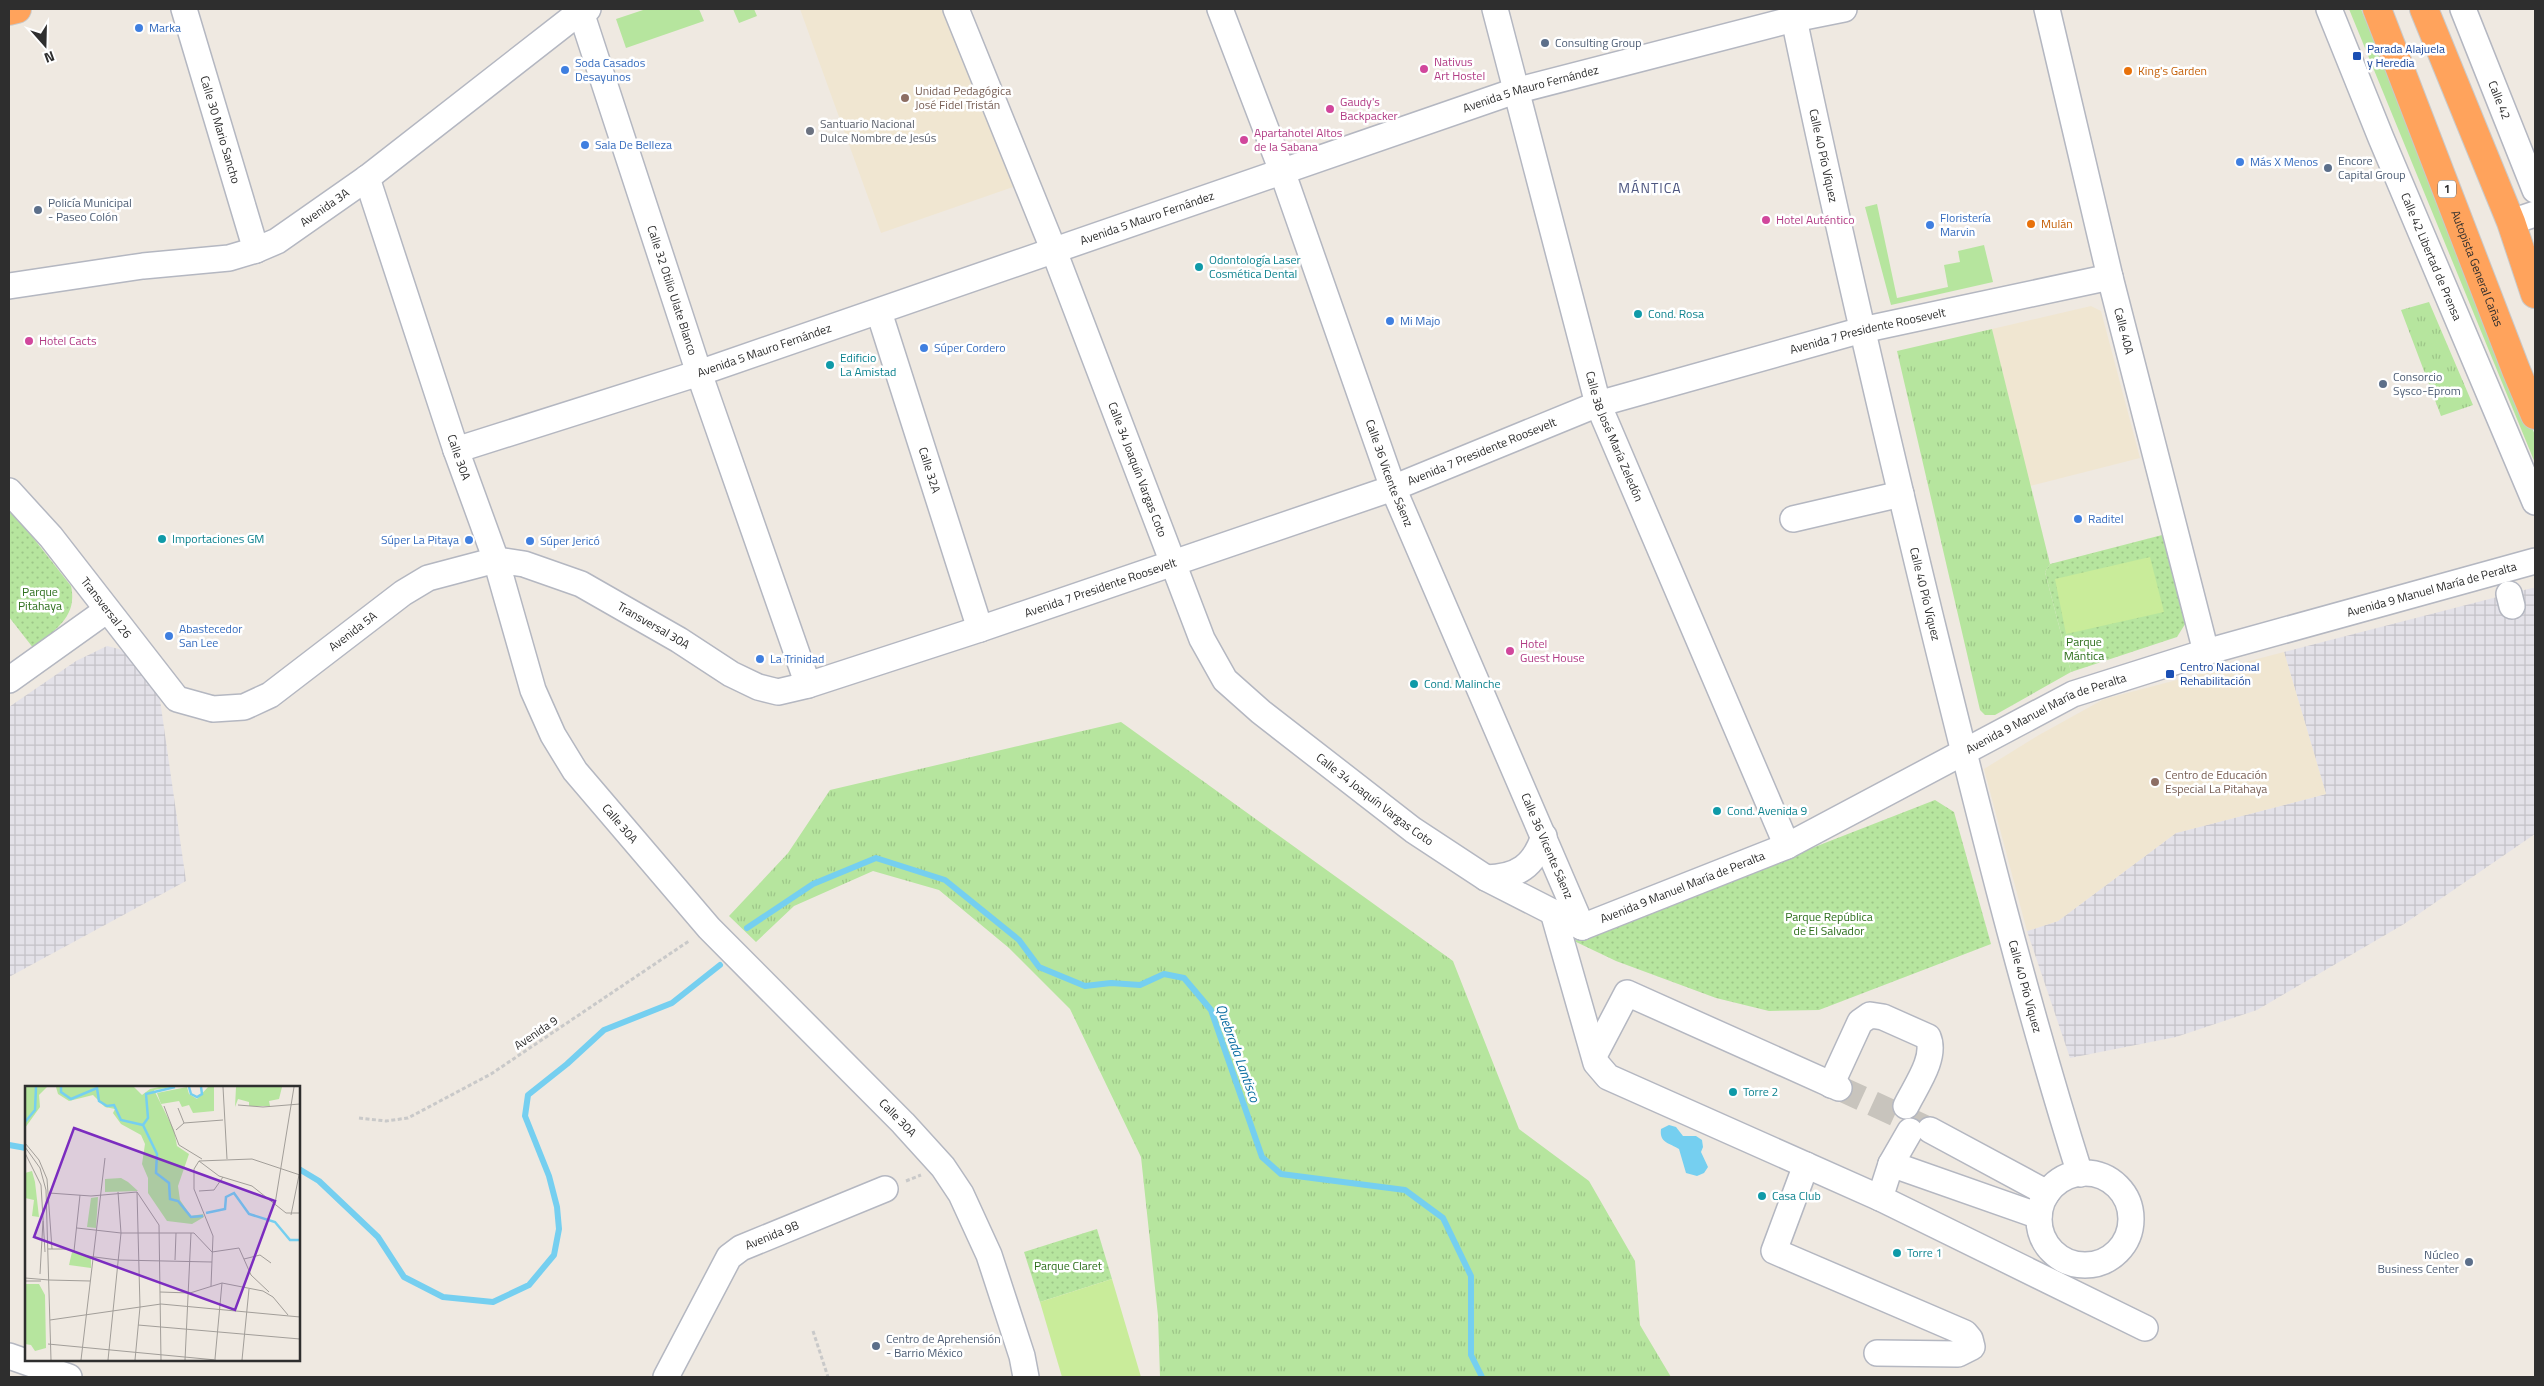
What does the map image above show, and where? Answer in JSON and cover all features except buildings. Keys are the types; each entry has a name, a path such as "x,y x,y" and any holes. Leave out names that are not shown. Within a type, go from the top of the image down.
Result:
{"highway":[{"path":"9,11 17,9"},
{"name":"Autopista General Cañas","path":"2377,9 2535,415"},
{"path":"2424,9 2523,218 2535,294"}],"street":[{"name":"Calle 30 Mario Sancho","path":"184,9 256,250"},
{"name":"Calle 34 Joaquín Vargas Coto","path":"956,9 1054,251 1202,639 1225,680 1261,712 1414,830 1486,878 1582,927"},
{"name":"Calle 36 Vicente Sáenz","path":"1220,9 1282,171 1393,488 1582,927"},
{"name":"Calle 38 José María Zeledón","path":"1495,9 1598,404 1787,846"},
{"name":"Avenida 5 Mauro Fernández","path":"456,450 699,373 879,312 1515,91 1794,14 1844,9"},
{"name":"Calle 40A","path":"2047,9 2110,277 2206,652"},
{"name":"Calle 42 Libertad de Prensa","path":"2329,9 2385,147 2535,502"},
{"name":"Calle 42","path":"2463,9 2535,190"},
{"name":"Avenida 3A","path":"9,286 143,266 229,258 277,241 367,178 583,10"},
{"name":"Calle 32 Otilio Ulate Blanco","path":"583,10 699,373 808,685"},
{"name":"Calle 40 Pío Víquez","path":"1794,14 1862,330 1964,754 2043,1057 2080,1174"},
{"name":"Calle 30A","path":"367,178 456,450 496,560 533,690 553,735 575,771 709,928 903,1123 943,1167 961,1194 989,1255 1022,1356 1026,1377"},
{"name":"Avenida 7 Presidente Roosevelt","path":"808,685 980,629 1393,488 1598,404 1862,330 2110,277"},
{"name":"Calle 32A","path":"879,312 980,629"},
{"name":"Transversal 26","path":"9,491 51,537 177,699 213,710"},
{"path":"1793,519 1901,494"},
{"name":"Transversal 30A","path":"496,560 524,564 581,584 679,640 731,674 758,687 778,692 808,685"},
{"name":"Avenida 5A","path":"213,710 244,707 270,695 403,593 428,578 496,560"},
{"name":"Avenida 9 Manuel María de Peralta","path":"1582,927 1787,846 1964,754 2073,694 2206,652 2535,561"},
{"path":"9,680 107,610"},
{"path":"1486,878 1502,877 1523,868 1539,850 1544,836"},
{"path":"1553,912 1595,1054 1596,1063 1608,1078 1880,1198 2145,1328"},
{"path":"1595,1054 1627,993 1835,1086 1860,1022 1870,1015 1882,1016 1928,1037 1931,1044 1929,1058 1906,1106"},
{"path":"1880,1198 1892,1164 1920,1131 2043,1205"},
{"path":"1892,1164 2043,1205"},
{"path":"1806,1165 1774,1250 1965,1333 1970,1339 1972,1347 1958,1354 1877,1353"},
{"path":"2080,1174 2095,1175 2109,1180 2120,1190 2128,1202 2131,1217 2129,1232 2118,1251 2099,1263 2084,1265 2070,1263 2056,1256 2046,1244 2040,1231 2043,1205 2067,1177 2080,1174"},
{"name":"Avenida 9B","path":"666,1377 729,1257 742,1248 886,1189"},
{"path":"9,1356 69,1377"}],"path":[{"name":"Avenida 9","path":"359,1118 386,1121 408,1118 491,1074 709,928"},
{"path":"886,1189 943,1167"},
{"path":"813,1331 828,1377"}],"shaded area":[{"name":"Unidad Pedagógica José Fidel Tristán","path":"800,9 943,9 1013,187 881,233"},
{"path":"2091,306 2101,311 2140,458 2030,486 1992,329"},
{"path":"2535,588 2535,834 2404,924 2257,1010 2176,1037 2070,1058 2027,931 2058,921 2176,833 2326,794 2284,652"},
{"path":"107,646 119,649 134,661 160,700 186,881 9,977 9,707 76,661"},
{"name":"Centro de Educación Especial La Pitahaya","path":"2284,652 2326,794 2176,833 2058,921 2027,931 1984,769 2039,735 2104,699"}],"green space":[{"path":"646,9 699,9 704,21 626,48 616,19"},
{"path":"733,9 754,9 757,16 739,23"},
{"path":"2349,9 2361,9 2535,435 2535,463"},
{"path":"1877,204 1897,298 1948,287 1944,265 1960,262 1958,251 1984,245 1993,282 1891,305 1865,207"},
{"path":"2429,302 2473,405 2441,416 2401,310"},
{"path":"1992,329 2050,564 2045,572 2071,672 1995,715 1985,715 1980,710 1897,351"},
{"name":"Parque Pitahaya","path":"9,507 71,586 71,607 68,615 34,649 9,617"},
{"name":"Parque Mántica","path":"2166,534 2187,621 2177,637 2071,672 2045,572 2050,564"},
{"path":"2150,557 2164,612 2066,634 2055,579"},
{"path":"1121,722 1453,961 1519,1129 1589,1181 1635,1261 1640,1325 1671,1377 1160,1377 1158,1316 1141,1157 1070,1009 1009,948 939,890 873,871 794,906 756,942 729,916 788,853 830,790"},
{"name":"Parque República de El Salvador","path":"1935,800 1954,812 1991,944 1819,1010 1769,1011 1716,998 1616,961 1574,941"},
{"name":"Parque Claret","path":"1097,1229 1112,1279 1040,1302 1024,1252"},
{"path":"1112,1279 1141,1377 1062,1377 1040,1302"}],"water":[{"path":"1669,1125 1676,1127 1683,1136 1696,1136 1702,1140 1703,1147 1701,1152 1708,1167 1704,1173 1697,1176 1686,1173 1679,1149 1663,1140 1661,1129"}],"waterway":[{"name":"Quebrada Lantisco","path":"747,928 813,884 876,858 945,880 1019,940 1039,967 1085,986 1111,983 1140,985 1164,974 1184,978 1211,1010 1262,1157 1281,1174 1405,1190 1443,1218 1471,1276 1471,1355 1482,1377"},
{"name":"Quebrada Lantisco","path":"300,1170 319,1181 378,1237 404,1277 443,1297 493,1302 529,1285 554,1255 559,1229 557,1207 549,1176 525,1116 528,1095 567,1064 604,1030 672,1003 720,965"},
{"name":"Quebrada Lantisco","path":"9,1145 25,1148"}],"tunnel":[{"path":"1839,1088 1926,1128"}],"place":[{"name":"Marka","path":"139,28"},
{"name":"Consulting Group","path":"1545,43"},
{"name":"Parada Alajuela y Heredia","path":"2357,56"},
{"name":"Nativus Art Hostel","path":"1424,69"},
{"name":"Soda Casados Desayunos","path":"565,70"},
{"name":"King's Garden","path":"2128,71"},
{"name":"Unidad Pedagógica José Fidel Tristán","path":"905,98"},
{"name":"Gaudy's Backpacker","path":"1330,109"},
{"name":"Santuario Nacional Dulce Nombre de Jesús","path":"810,131"},
{"name":"Apartahotel Altos de la Sabana","path":"1244,140"},
{"name":"Sala De Belleza","path":"585,145"},
{"name":"Más X Menos","path":"2240,162"},
{"name":"Encore Capital Group","path":"2328,168"},
{"name":"Policía Municipal - Paseo Colón","path":"38,210"},
{"name":"Hotel Auténtico","path":"1766,220"},
{"name":"Mulán","path":"2031,224"},
{"name":"Floristería Marvin","path":"1930,225"},
{"name":"Odontología Laser Cosmética Dental","path":"1199,267"},
{"name":"Cond. Rosa","path":"1638,314"},
{"name":"Mi Majo","path":"1390,321"},
{"name":"Hotel Cacts","path":"29,341"},
{"name":"Súper Cordero","path":"924,348"},
{"name":"Edificio La Amistad","path":"830,365"},
{"name":"Consorcio Sysco-Eprom","path":"2383,384"},
{"name":"Raditel","path":"2078,519"},
{"name":"Importaciones GM","path":"162,539"},
{"name":"Súper La Pitaya","path":"469,540"},
{"name":"Súper Jericó","path":"530,541"},
{"name":"Abastecedor San Lee","path":"169,636"},
{"name":"Hotel Guest House","path":"1510,651"},
{"name":"La Trinidad","path":"760,659"},
{"name":"Centro Nacional Rehabilitación","path":"2170,674"},
{"name":"Cond. Malinche","path":"1414,684"},
{"name":"Centro de Educación Especial La Pitahaya","path":"2155,782"},
{"name":"Cond. Avenida 9","path":"1717,811"},
{"name":"Torre 2","path":"1733,1092"},
{"name":"Casa Club","path":"1762,1196"},
{"name":"Torre 1","path":"1897,1253"},
{"name":"Núcleo Business Center","path":"2469,1262"},
{"name":"Centro de Aprehensión - Barrio México","path":"876,1346"}],"district":[{"name":"MÁNTICA","path":"1650,188"}]}
